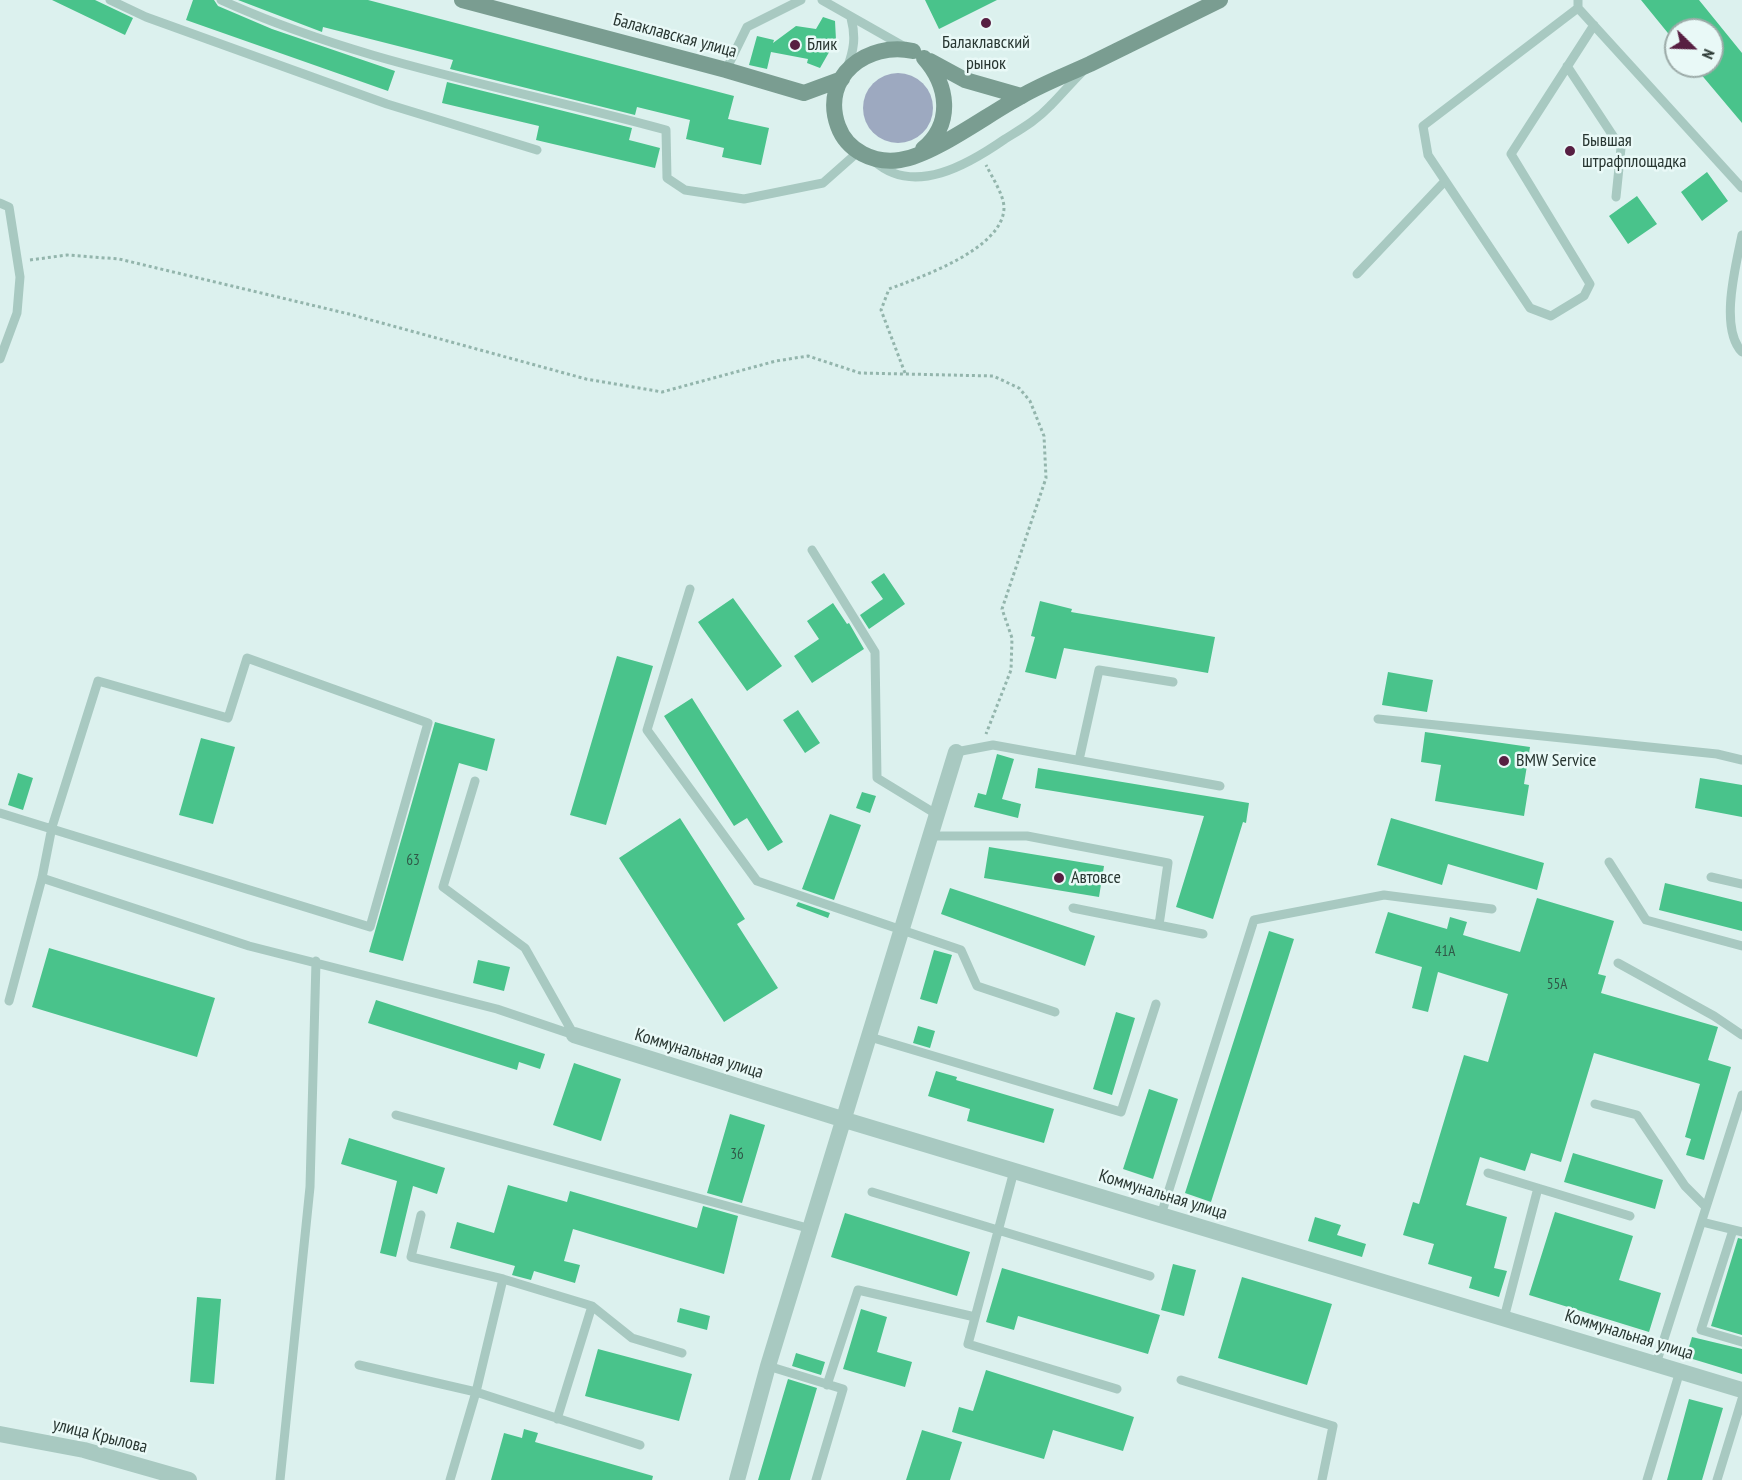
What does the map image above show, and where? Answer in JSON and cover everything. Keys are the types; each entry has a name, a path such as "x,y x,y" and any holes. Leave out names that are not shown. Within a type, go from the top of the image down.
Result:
{"main road":[{"name":"Балаклавская улица","path":"462,0 804,93 835,115"},
{"path":"1021,96 965,80 918,54 888,48 876,51 855,63 844,75 836,91 835,115 843,136 865,155 887,162 903,160 967,129 1021,96 1220,0"},
{"path":"917,154 931,142 941,126 945,108 940,80 918,54"},
{"path":"804,93 844,75"}],"street":[{"path":"737,1480 768,1366 870,1037 899,931 956,752"},
{"name":"Коммунальная улица","path":"574,1035 845,1120 1742,1390"},
{"name":"улица Крылова","path":"0,1434 84,1450 185,1479"}],"lane":[{"path":"110,0 146,17 387,104 537,150"},
{"path":"221,0 250,13 360,52 666,130 667,178 685,190 744,199 823,183 865,155 882,168 914,176 932,176 981,156 1037,118 1092,63"},
{"path":"726,70 747,27 801,0"},
{"path":"822,0 918,54"},
{"path":"1594,25 1511,154 1590,284 1584,296 1551,316 1530,308 1428,155 1423,126 1578,4 1594,25 1742,188"},
{"path":"844,75 854,45 855,32 851,18"},
{"path":"1567,66 1621,148 1616,197"},
{"path":"1357,274 1445,181"},
{"path":"0,203 9,207 20,277 17,314 0,359"},
{"path":"1742,235 1729,297 1736,345 1742,352"},
{"path":"812,550 875,652 877,778 936,814"},
{"path":"690,589 647,730 757,881 899,931 961,950 977,986 1055,1012"},
{"path":"0,813 52,827 181,870 370,927 428,723 247,658 228,718 98,681 52,827 42,878 9,1001"},
{"path":"1079,760 1099,670 1173,682"},
{"path":"1378,719 1718,754 1742,760"},
{"path":"956,752 993,745 1220,786"},
{"path":"475,781 443,887 525,948 574,1035"},
{"path":"929,836 1027,836 1168,863 1159,925"},
{"path":"1609,862 1646,920 1742,946"},
{"path":"1712,877 1742,884"},
{"path":"42,878 249,946 316,961 497,1009 574,1035"},
{"path":"1161,1215 1254,920 1384,894 1492,909"},
{"path":"1073,908 1203,934"},
{"path":"280,1480 310,1187 316,961"},
{"path":"1618,963 1714,1016 1742,1035"},
{"path":"870,1037 1121,1112 1156,1004"},
{"path":"1656,1364 1742,1095"},
{"path":"1594,1104 1637,1115 1685,1186 1706,1207"},
{"path":"396,1115 811,1229"},
{"path":"1014,1171 968,1344 1117,1389"},
{"path":"1488,1173 1630,1216"},
{"path":"1504,1318 1538,1188"},
{"path":"872,1192 1150,1276"},
{"path":"421,1215 411,1257 503,1279 592,1306 632,1338 682,1353"},
{"path":"1702,1222 1738,1231 1701,1330 1742,1342"},
{"path":"450,1480 476,1392 503,1279"},
{"path":"827,1384 858,1290 975,1317"},
{"path":"557,1419 592,1306"},
{"path":"359,1365 476,1392 640,1445"},
{"path":"768,1366 843,1389 816,1480"},
{"path":"1647,1480 1680,1371"},
{"path":"1181,1380 1333,1426 1322,1480"},
{"path":"1717,1480 1742,1399"}],"path":[{"path":"906,373 881,310 888,289 919,278 984,244 998,228 1004,207 981,156"},
{"path":"17,261 67,255 119,260 349,314 586,379 662,392 776,361 808,356 860,373 993,376 1019,388 1030,401 1044,436 1046,478 1002,609 1012,638 1011,670 980,747"}],"shaded area":[{"path":"898,73 911,76 923,83 930,95 933,108 930,121 923,133 911,140 898,143 885,140 873,133 866,121 863,108 866,95 873,83 885,76"}],"building":[{"path":"52,0 95,0 133,18 125,35"},
{"path":"193,0 214,0 218,6 272,29 395,71 388,91 186,20"},
{"path":"238,0 368,0 734,96 728,119 769,128 761,165 722,157 724,148 686,139 690,120 637,107 635,115 450,69 453,60 323,27 322,32"},
{"name":"Балаклавский рынок","path":"925,0 997,0 939,29"},
{"path":"1641,0 1699,0 1714,18 1664,18 1664,28"},
{"path":"823,17 835,21 836,40 820,68 807,63 808,59 771,52 767,69 749,65 757,36 774,40 773,43 796,26 816,29"},
{"path":"1724,31 1742,53 1742,123 1704,78 1724,78"},
{"path":"447,82 632,128 629,140 660,148 655,168 536,140 539,126 442,103"},
{"path":"1707,172 1728,201 1702,221 1681,192"},
{"path":"1637,196 1657,224 1628,244 1609,216"},
{"path":"884,573 905,604 869,629 860,615 883,599 871,582"},
{"path":"733,598 782,666 747,691 698,622"},
{"path":"1040,601 1072,609 1071,612 1215,637 1208,673 1064,648 1056,679 1025,672 1035,637 1031,636"},
{"path":"833,603 847,624 849,623 864,649 812,683 794,656 819,639 807,621"},
{"path":"617,656 653,666 606,825 570,815"},
{"path":"1388,672 1433,680 1427,712 1382,705"},
{"path":"692,698 783,842 768,851 747,818 734,826 664,716"},
{"path":"798,710 820,743 805,753 783,720"},
{"path":"435,722 495,739 487,771 459,763 403,961 369,952"},
{"path":"1425,732 1530,747 1524,784 1529,785 1524,816 1435,801 1441,765 1421,762"},
{"path":"201,738 235,747 213,824 179,815"},
{"path":"997,754 1014,759 1002,799 1021,804 1018,818 974,807 978,793 986,795"},
{"path":"1038,768 1249,803 1246,823 1243,822 1213,919 1176,907 1204,816 1035,788"},
{"path":"18,773 33,778 23,810 8,805"},
{"path":"1700,778 1742,785 1742,817 1695,808"},
{"path":"862,792 876,796 870,813 856,808"},
{"path":"830,814 861,825 834,900 802,889"},
{"path":"680,818 745,919 737,924 778,988 724,1022 619,858"},
{"path":"1391,818 1544,863 1537,890 1448,864 1442,885 1377,865"},
{"path":"989,847 1104,866 1099,897 984,878"},
{"path":"1665,883 1742,902 1742,931 1659,910"},
{"path":"950,888 1095,936 1085,966 941,914"},
{"path":"1537,898 1614,921 1598,974 1606,976 1601,993 1718,1027 1708,1060 1731,1067 1704,1160 1686,1155 1691,1139 1685,1137 1700,1084 1594,1053 1561,1162 1531,1153 1525,1171 1480,1157 1466,1205 1507,1217 1494,1268 1507,1271 1499,1297 1469,1288 1472,1277 1428,1264 1434,1244 1403,1235 1413,1202 1419,1204 1464,1055 1488,1062 1508,994 1438,972 1428,1012 1412,1008 1422,967 1375,953 1388,912 1447,929 1450,917 1467,922 1463,935 1520,952"},
{"path":"798,902 830,913 828,918 796,906"},
{"path":"1269,931 1294,939 1211,1202 1185,1193"},
{"path":"49,948 215,998 197,1057 32,1007"},
{"path":"934,950 952,955 937,1004 920,999"},
{"path":"478,960 510,967 504,991 473,983"},
{"path":"376,1000 545,1054 540,1069 519,1062 517,1070 368,1023"},
{"path":"1116,1012 1135,1018 1112,1095 1093,1089"},
{"path":"918,1026 935,1031 930,1048 913,1043"},
{"path":"574,1063 621,1079 601,1141 553,1125"},
{"path":"936,1071 957,1077 956,1080 1054,1109 1044,1143 967,1121 970,1109 928,1096"},
{"path":"1149,1089 1178,1099 1153,1179 1123,1169"},
{"path":"730,1114 765,1125 742,1203 707,1193"},
{"path":"349,1138 445,1168 437,1194 413,1186 396,1257 380,1253 397,1181 341,1164"},
{"path":"1573,1153 1663,1180 1655,1209 1564,1182"},
{"path":"508,1185 567,1202 570,1191 697,1228 703,1206 738,1216 724,1274 573,1229 564,1261 580,1265 575,1283 534,1271 531,1280 512,1275 515,1266 450,1248 457,1222 494,1233"},
{"path":"1555,1212 1633,1236 1619,1280 1661,1293 1649,1332 1529,1295"},
{"path":"845,1213 970,1252 957,1296 831,1257"},
{"path":"1315,1217 1341,1225 1337,1235 1366,1244 1362,1257 1308,1241"},
{"path":"1738,1238 1742,1239 1742,1335 1711,1326"},
{"path":"1173,1264 1196,1270 1184,1316 1161,1310"},
{"path":"1002,1268 1160,1315 1148,1354 1018,1316 1014,1330 986,1322"},
{"path":"1242,1277 1332,1304 1307,1385 1218,1358"},
{"path":"197,1297 221,1299 214,1384 190,1382"},
{"path":"680,1308 710,1316 707,1330 677,1322"},
{"path":"861,1309 887,1317 877,1352 912,1362 905,1387 843,1369"},
{"path":"1692,1337 1742,1349 1742,1374 1686,1357"},
{"path":"598,1349 692,1374 679,1421 585,1396"},
{"path":"796,1353 825,1362 821,1375 792,1366"},
{"path":"986,1370 1134,1417 1123,1451 1053,1430 1044,1459 952,1432 959,1407 973,1411"},
{"path":"788,1379 817,1388 790,1480 758,1480"},
{"path":"1689,1399 1723,1408 1702,1480 1667,1480"},
{"path":"524,1429 538,1433 535,1442 653,1476 652,1480 491,1480 504,1433 522,1438"},
{"path":"922,1430 962,1442 950,1480 906,1480"}],"place":[{"name":"Балаклавский рынок","path":"986,23"},
{"name":"Блик","path":"795,45"},
{"name":"Бывшая штрафплощадка","path":"1570,151"},
{"name":"BMW Service","path":"1504,761"},
{"name":"Автовсе","path":"1059,878"}]}
